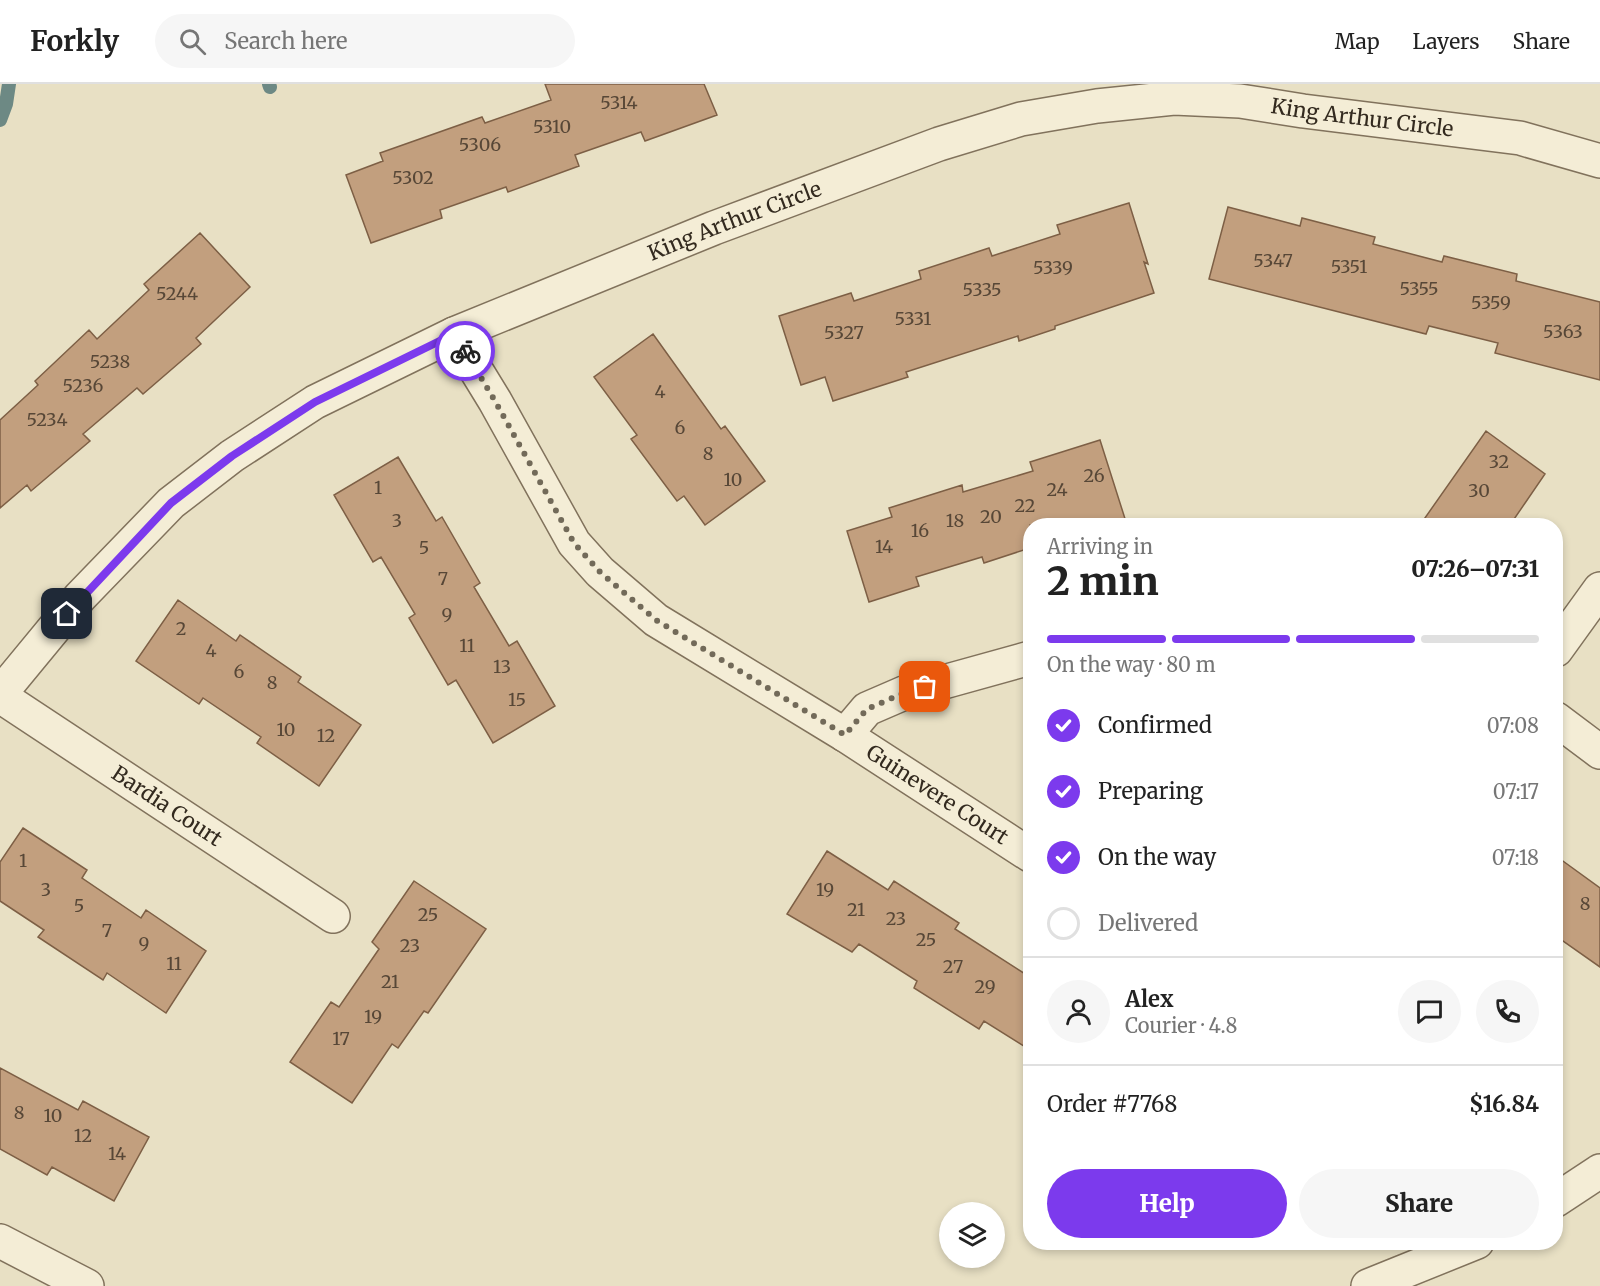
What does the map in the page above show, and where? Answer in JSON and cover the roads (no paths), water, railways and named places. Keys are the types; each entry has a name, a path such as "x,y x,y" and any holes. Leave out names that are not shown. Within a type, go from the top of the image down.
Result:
{"street":[{"name":"King Arthur Circle","path":"0,695 80,597 171,503 232,456 315,402 454,334 714,228 939,144 1021,119 1097,106 1174,98 1240,100 1303,111 1520,138 1600,161"},
{"name":"Guinevere Court","path":"454,334 495,401 574,543 600,572 656,620 845,735 1023,850"},
{"path":"1563,640 1600,589"},
{"name":"Guinevere Court","path":"845,735 867,709 904,693 1023,660"},
{"name":"Bardia Court","path":"0,695 333,916"},
{"path":"1563,724 1600,752"},
{"path":"1563,1195 1600,1171"},
{"path":"0,1241 87,1286"},
{"path":"1368,1286 1457,1250"}],"waterway":[{"path":"0,120 6,104 9,84"}]}
